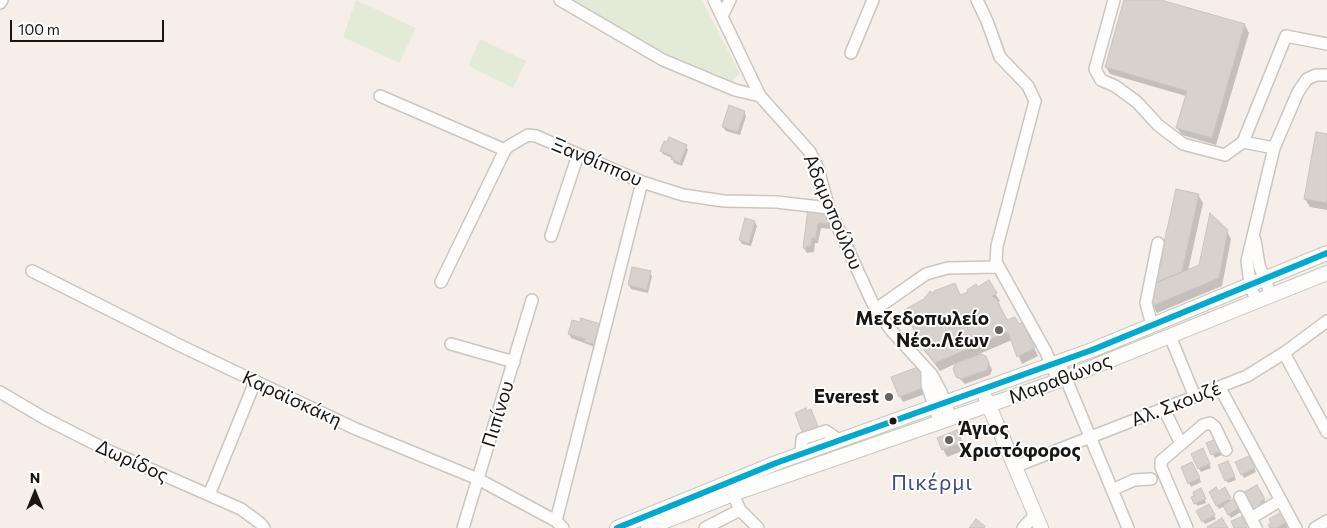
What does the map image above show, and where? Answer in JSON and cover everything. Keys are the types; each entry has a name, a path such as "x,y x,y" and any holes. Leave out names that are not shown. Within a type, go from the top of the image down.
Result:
{"main road":[{"name":"Μαραθώνος","path":"618,528 801,454 1055,363 1327,253"},
{"name":"Μαραθώνος","path":"654,527 733,494 1062,379 1327,272"},
{"path":"982,389 1041,528"}],"street":[{"path":"560,0 663,60 735,90 760,96"},
{"name":"Αδαμοπούλου","path":"714,0 760,96 810,152 818,169 829,208 876,309 927,371 926,381 939,404 945,421"},
{"path":"722,16 730,0"},
{"path":"851,53 872,0"},
{"path":"977,0 1000,56 1028,86 1035,101 997,246 997,267 1055,363 1090,437 1128,528"},
{"path":"1114,0 1095,68 1101,80 1115,86 1137,102 1158,126 1184,144 1225,155 1243,142 1286,36 1327,44"},
{"path":"1256,301 1250,284 1248,261 1274,148 1298,92 1307,79 1316,75 1327,75"},
{"path":"380,96 505,150 442,282"},
{"name":"Ξανθίππου","path":"505,150 523,136 532,135 642,182 698,197 829,208"},
{"path":"1243,142 1274,148"},
{"path":"551,236 578,155"},
{"name":"Καραϊσκάκη","path":"32,271 356,430 478,478 560,525 642,182"},
{"path":"1256,231 1257,255 1271,295"},
{"path":"1152,325 1146,303 1158,243"},
{"path":"876,309 926,274 948,268 997,267"},
{"name":"Πιπίνου","path":"463,528 532,300"},
{"name":"Αλ. Σκουζέ","path":"1014,467 1163,407 1220,388 1262,368 1327,322"},
{"path":"1170,336 1195,397"},
{"path":"451,344 514,362"},
{"path":"1284,353 1327,432"},
{"path":"209,495 255,382"},
{"path":"1220,388 1296,528"},
{"name":"Δωρίδος","path":"0,392 44,418 109,451 241,509 264,528"},
{"path":"1163,407 1181,444"},
{"path":"1187,528 1161,464 1164,457 1203,425 1210,423 1215,427 1226,450"},
{"path":"1112,490 1134,480 1151,479"},
{"path":"733,494 740,510 758,528"},
{"path":"1240,497 1254,523 1281,500"},
{"path":"705,528 740,510"},
{"path":"1023,528 1035,515"},
{"path":"1315,528 1327,521"}],"green space":[{"path":"356,0 416,28 399,63 343,37"},
{"path":"569,0 702,0 740,74 732,81 663,52"},
{"path":"480,39 526,61 513,88 468,66"}],"building":[{"path":"1124,0 1161,0 1245,24 1212,138 1176,128 1187,91 1105,67"},
{"path":"729,105 745,111 738,132 722,127"},
{"path":"1316,132 1327,134 1327,203 1304,199"},
{"path":"669,137 687,145 680,163 671,159 672,156 660,151 664,141 667,142"},
{"path":"1176,189 1199,194 1182,272 1155,283"},
{"path":"808,209 825,211 830,224 818,223 816,238 812,238 811,246 807,246 806,249 803,248"},
{"path":"1210,213 1228,230 1219,278 1152,306 1155,283 1199,265"},
{"path":"745,218 755,221 749,243 739,240"},
{"path":"632,267 651,271 647,290 628,285"},
{"path":"989,280 997,293 992,296 997,300 1007,320 1015,317 1019,324 1022,322 1035,348 1017,357 1008,332 935,363 912,336 916,334 904,310 924,299 930,291 935,294 934,291 955,283 960,295 968,292 967,290 976,284 978,287"},
{"path":"581,318 600,324 594,344 584,342 585,339 568,334 572,320 580,322"},
{"path":"981,354 986,356 989,363 987,370 961,379 956,377 953,369 956,363"},
{"path":"918,367 926,387 899,397 891,377"},
{"path":"806,408 807,411 811,409 820,431 804,437 795,413"},
{"name":"Άγιος Χριστόφορος","path":"957,430 962,442 942,450 937,438"},
{"path":"1216,439 1221,451 1211,455 1206,443"},
{"path":"1203,448 1210,464 1198,469 1191,454"},
{"path":"1249,456 1255,468 1241,475 1235,462"},
{"path":"1228,461 1235,476 1225,481 1218,465"},
{"path":"1192,462 1200,478 1188,484 1181,467"},
{"path":"1257,485 1265,499 1260,502 1263,507 1252,513 1242,493"},
{"path":"1216,487 1219,491 1225,487 1231,498 1216,506 1209,492"},
{"path":"1201,488 1206,499 1194,504 1191,497 1194,496 1193,492"},
{"path":"1234,498 1240,507 1228,515 1223,506"},
{"path":"1209,504 1215,515 1202,522 1196,511"},
{"path":"1283,511 1289,521 1276,528 1270,528 1268,525 1271,523 1269,519"},
{"path":"1245,515 1248,521 1245,523 1247,528 1234,528 1231,521"},
{"path":"1222,518 1228,528 1207,527"},
{"path":"976,519 985,526 984,528 969,528"}],"transit line":[{"path":"617,528 776,463 1092,350 1327,253"}],"place":[{"name":"Μεζεδοπωλείο Νέο..Λέων","path":"999,330"},
{"name":"Everest","path":"889,397"},
{"name":"Άγιος Χριστόφορος","path":"949,440"}],"district":[{"name":"Πικέρμι","path":"932,483"}]}
